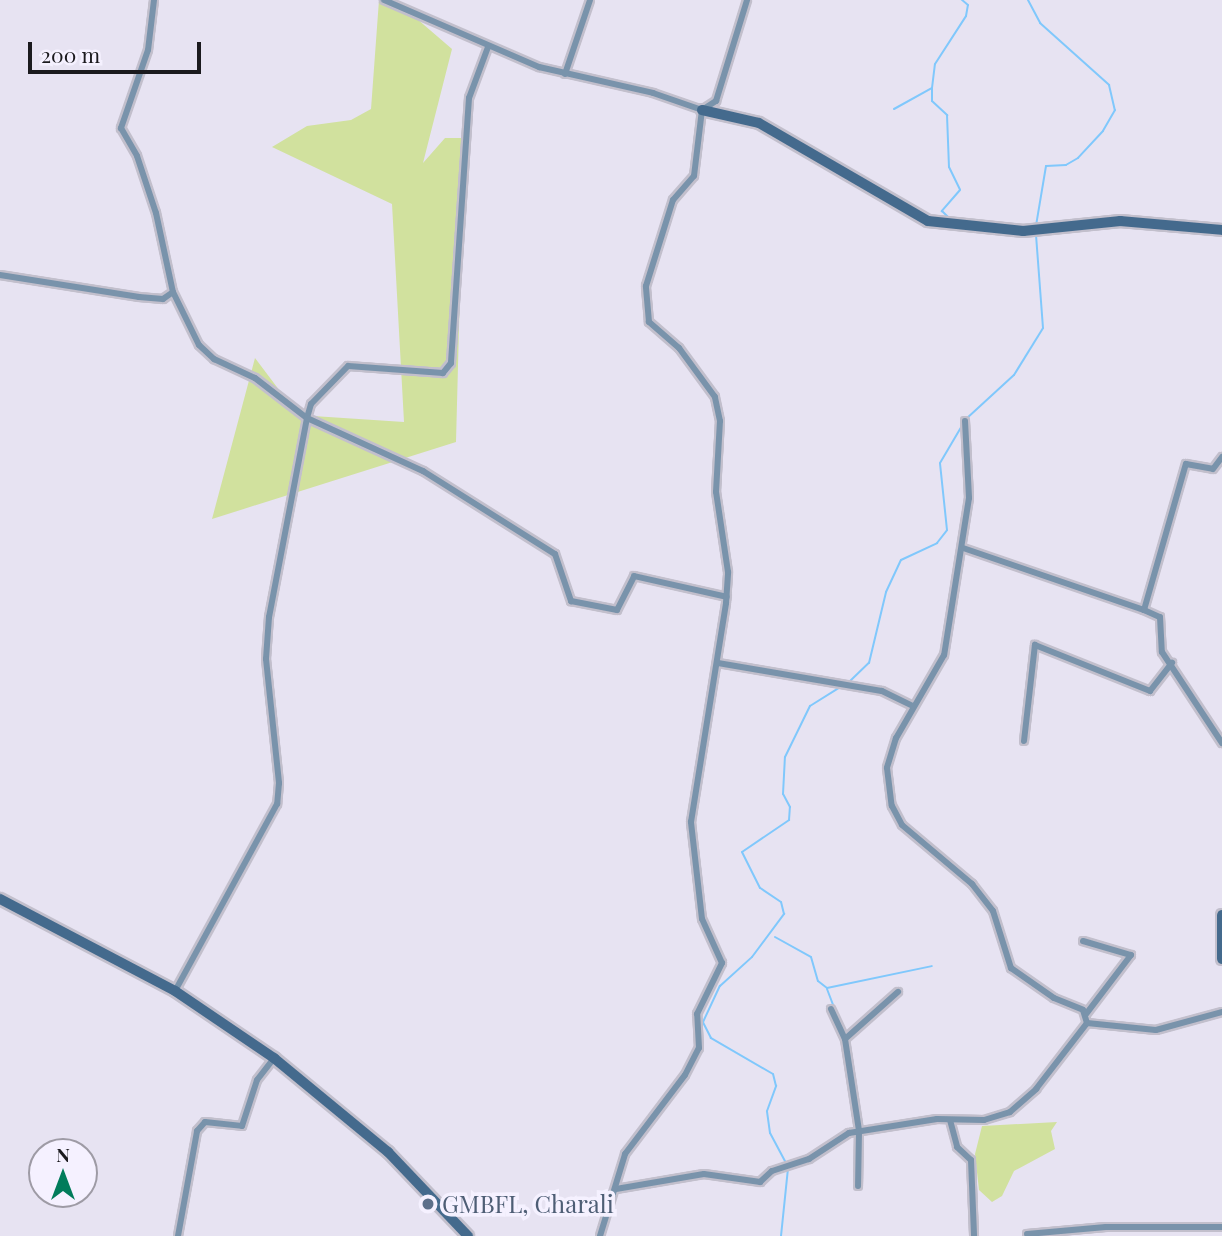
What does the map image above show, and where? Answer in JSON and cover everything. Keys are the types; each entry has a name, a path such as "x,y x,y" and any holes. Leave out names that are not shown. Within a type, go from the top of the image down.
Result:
{"street":[{"path":"154,0 148,50 121,128 137,156 156,213 173,292 199,345 214,359 255,378 307,418 423,471 555,554 571,601 617,610 634,576 727,597"},
{"path":"384,0 488,47 565,74 653,93 702,110 759,123 928,221 1023,231 1120,221 1222,230"},
{"path":"565,74 590,0"},
{"path":"702,110 716,101 747,0"},
{"path":"175,991 276,804 279,783 266,659 269,627 311,404 348,366 443,373 451,363 469,99 488,47"},
{"path":"600,1236 617,1189 625,1154 685,1075 699,1048 697,1014 722,963 702,919 691,822 693,790 718,663 727,597 728,572 716,492 720,435 715,397 679,348 649,322 645,305 648,275 673,200 694,176 702,110"},
{"path":"0,275 139,297 163,299 173,292"},
{"path":"965,421 970,478 963,548 944,655 913,706 887,768 892,806 902,825 972,884 993,911 1010,968 1086,1014"},
{"path":"1144,610 1186,464 1213,469 1222,457"},
{"path":"963,548 1160,617 1162,652 1172,663 1222,743"},
{"path":"1024,741 1035,645 1150,691 1172,663"},
{"path":"718,663 882,691 913,706"},
{"path":"0,899 175,991 274,1058 387,1152 468,1236"},
{"path":"1222,915 1222,959"},
{"path":"617,1189 704,1174 760,1182 782,1168 796,1165 859,1131 950,1120 984,1120 1010,1112 1036,1089 1087,1023 1086,1014 1131,956 1083,941"},
{"path":"845,1039 898,992"},
{"path":"831,1009 845,1039 859,1131 858,1186"},
{"path":"1087,1023 1156,1030 1222,1012"},
{"path":"178,1236 197,1131 205,1122 242,1126 257,1080 274,1058"},
{"path":"950,1120 957,1147 971,1160 974,1236"},
{"path":"1027,1234 1106,1227 1222,1227"}],"green space":[{"path":"379,0 402,6 452,49 423,163 445,138 464,138 456,442 212,519 255,358 298,415 404,422 392,204 272,147 307,126 351,120 371,109"},
{"path":"1057,1122 1051,1131 1055,1149 1014,1171 1002,1196 992,1202 979,1190 975,1154 982,1126"}],"waterway":[{"path":"894,109 932,88 935,64 966,16 968,5 962,0"},
{"path":"1028,0 1040,23 1109,85 1115,110 1103,131 1078,158 1066,165 1046,166 1036,226"},
{"path":"932,88 932,101 947,115 949,167 960,190 942,211 949,218"},
{"path":"992,224 1030,226"},
{"path":"966,419 1014,375 1043,328 1036,235"},
{"path":"849,682 869,663 886,592 901,560 937,543 947,530 940,463 963,424"},
{"path":"786,1163 770,1133 767,1111 776,1086 773,1074 711,1038 703,1022 720,986 752,957 784,914 781,902 760,888 742,852 789,820 790,807 783,794 785,757 810,706 841,687"},
{"path":"775,937 811,957 818,981 827,988 932,966"},
{"path":"827,989 836,1013"},
{"path":"781,1236 788,1168"}],"place":[{"name":"GMBFL, Charali","path":"428,1204"}]}
